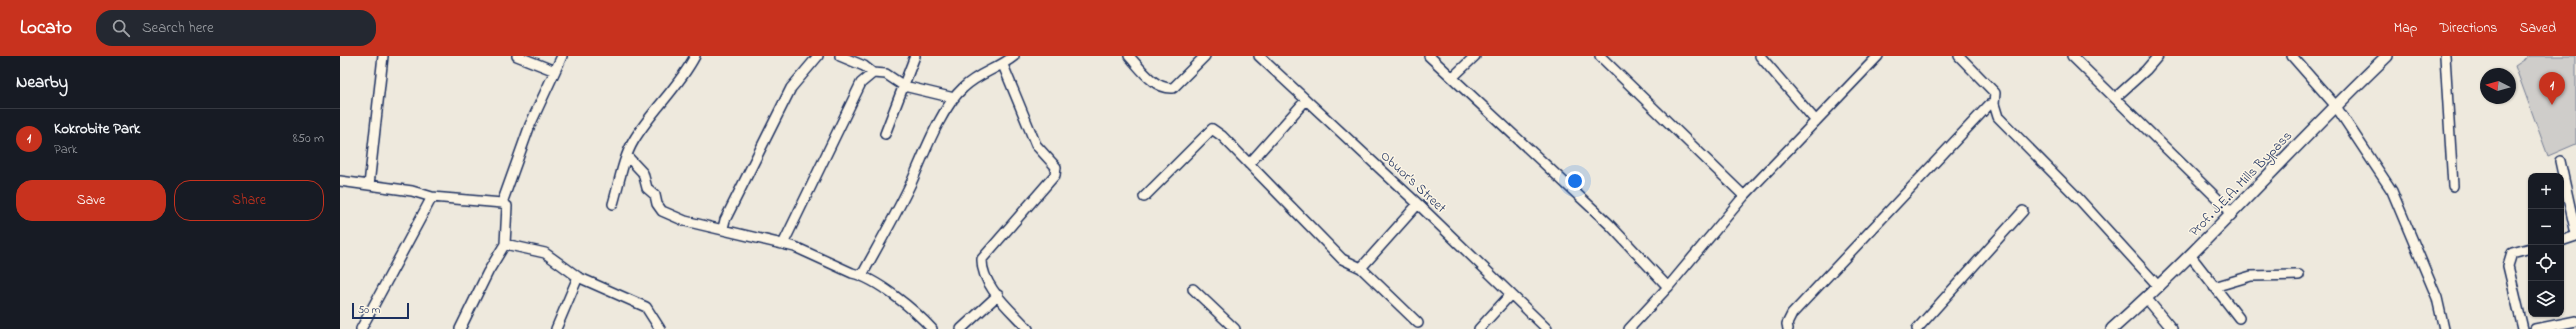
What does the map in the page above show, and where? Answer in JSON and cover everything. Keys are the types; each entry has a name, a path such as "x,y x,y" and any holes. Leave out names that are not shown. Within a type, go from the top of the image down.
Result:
{"street":[{"path":"369,185 383,56"},
{"path":"517,56 555,71"},
{"path":"502,203 530,125 562,56"},
{"path":"613,204 633,142 647,120 667,98 695,56"},
{"path":"723,228 728,213 791,88 818,56"},
{"path":"840,56 864,66 873,73 886,74 904,86 954,98"},
{"path":"885,134 915,56"},
{"path":"862,275 908,188 925,150 954,98 978,76 1003,65 1014,56"},
{"path":"1129,56 1156,84 1165,88 1173,88 1205,56"},
{"name":"Obuor’s Street","path":"1259,56 1418,204 1547,329"},
{"path":"1429,56 1609,224 1668,287"},
{"path":"1453,77 1475,56"},
{"path":"1600,56 1744,196"},
{"path":"1629,329 1668,287 1744,196 1878,56"},
{"path":"1959,56 1995,93 1994,104 1998,117 2079,199 2159,287"},
{"path":"2072,56 2232,213"},
{"path":"2115,98 2146,70 2158,56"},
{"path":"2292,56 2335,105 2392,191 2437,298 2444,329"},
{"name":"Prof. J.E.A. Mills Bypass","path":"2112,329 2147,299 2335,105 2388,56"},
{"path":"2445,56 2453,186"},
{"path":"1766,58 1816,121"},
{"path":"1003,65 1036,144 1056,171 982,259 982,270 998,295 1028,329"},
{"path":"783,244 862,83 873,73"},
{"path":"1249,164 1306,100"},
{"path":"1788,329 1787,324 1792,314 1988,105 1994,104"},
{"path":"1144,197 1212,129 1222,136 1342,259 1361,268 1418,323"},
{"path":"628,157 643,173 647,188 655,195 657,204 662,211 685,221 723,228 783,244 852,273 862,275 893,295 927,327"},
{"path":"2560,162 2576,235 2564,240"},
{"path":"340,181 412,191 432,197 502,203 507,206 504,244 488,272 460,329"},
{"path":"361,329 432,197"},
{"path":"1361,268 1418,204"},
{"path":"1917,329 2024,211"},
{"path":"504,244 545,253 578,277 646,307 660,329"},
{"path":"2523,329 2508,266 2512,253 2528,249"},
{"path":"2190,255 2239,318"},
{"path":"2214,286 2251,276 2299,274"},
{"path":"556,329 578,277"},
{"path":"1193,289 1235,329"},
{"path":"1479,329 1511,294"},
{"path":"961,329 998,295"},
{"path":"2147,299 2172,329"},
{"path":"2535,329 2576,321"}],"shaded area":[{"path":"2530,56 2576,56 2576,144 2548,156 2515,66"}],"place":[{"name":"Kokrobite Park","path":"2552,105"}]}
